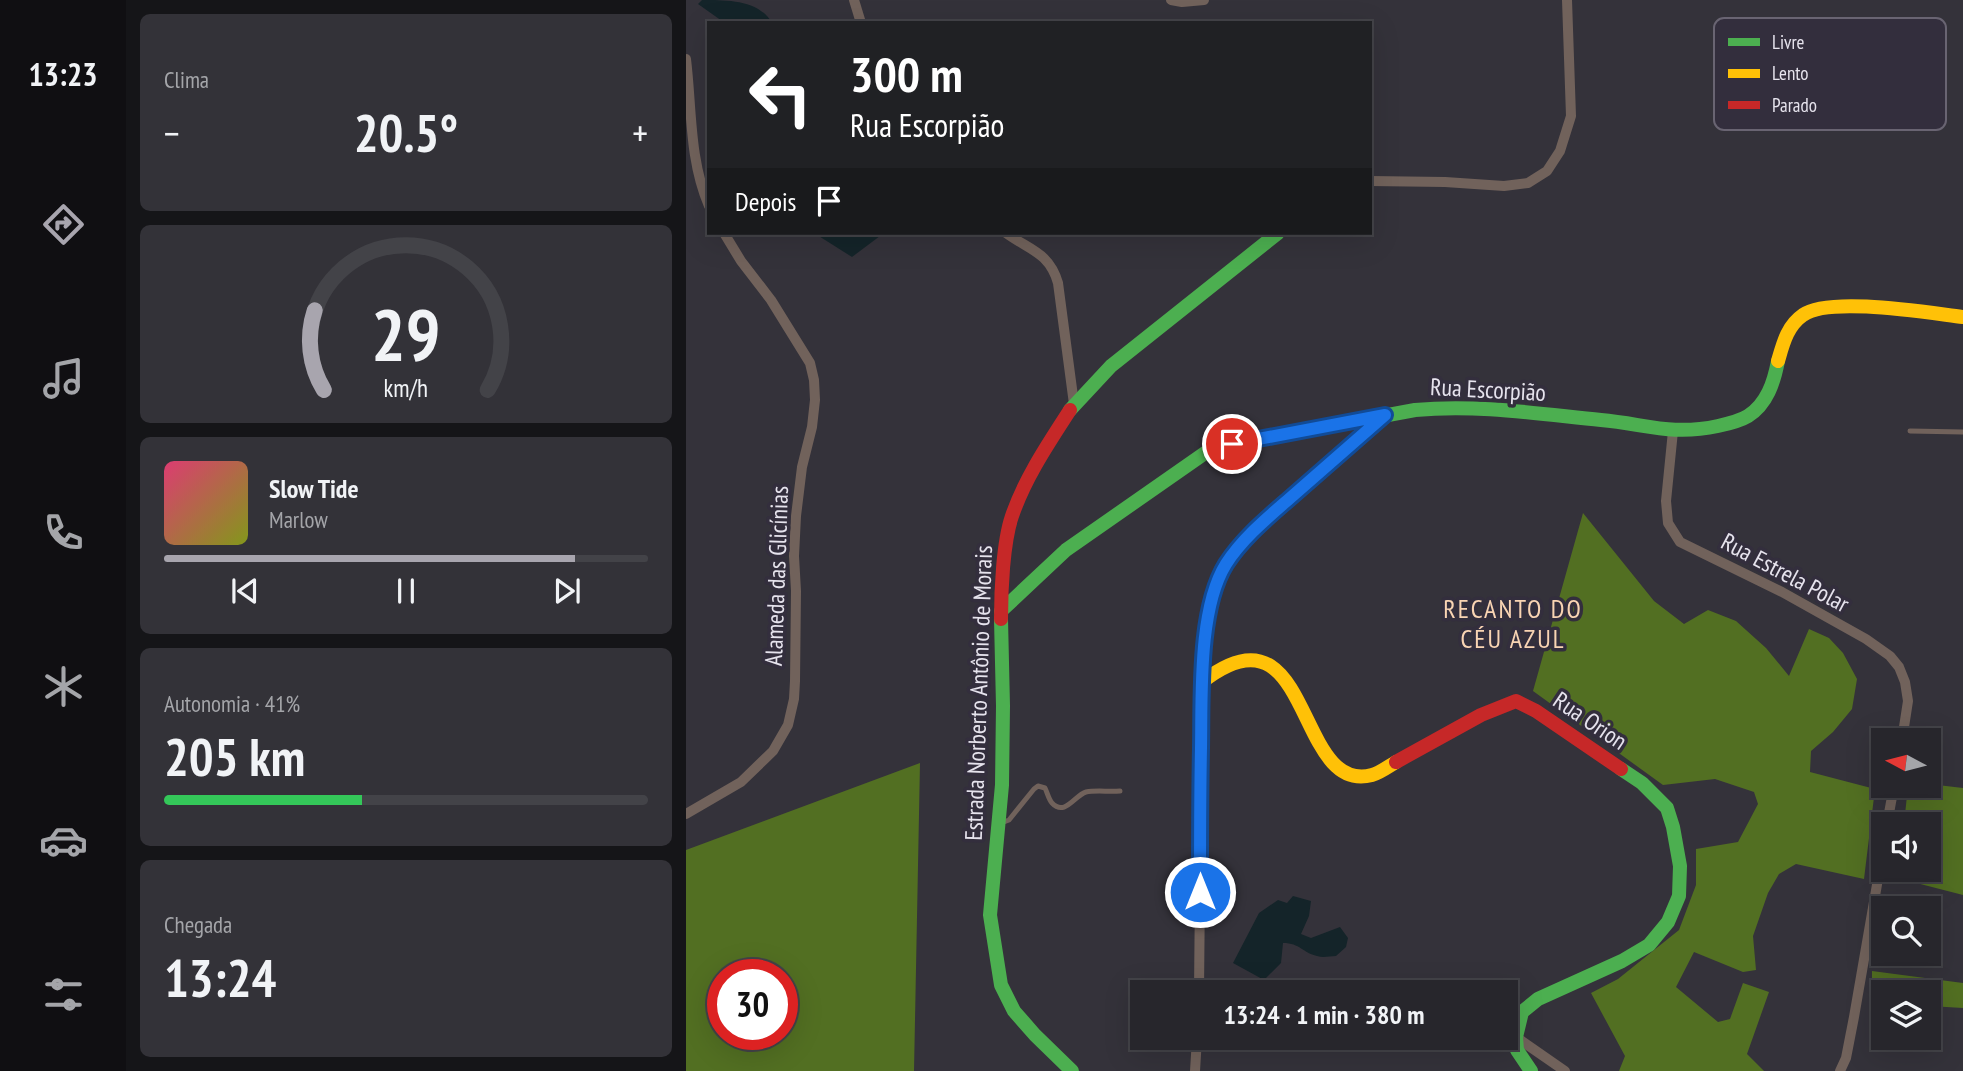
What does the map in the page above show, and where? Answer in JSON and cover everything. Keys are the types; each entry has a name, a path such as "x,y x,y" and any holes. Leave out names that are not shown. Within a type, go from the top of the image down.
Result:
{"street":[{"path":"854,0 860,21"},
{"path":"1171,0 1204,0"},
{"path":"1372,181 1455,182 1504,186 1528,183 1547,170 1560,151 1570,116 1567,0"},
{"path":"686,59 694,156 707,201"},
{"name":"Alameda das Glicínias","path":"686,814 741,782 773,751 788,725 795,681 796,516 815,400 810,363 771,300 725,235"},
{"path":"1009,235 1042,256 1055,272 1074,404"},
{"name":"Estrada Norberto Antônio de Morais","path":"1072,1071 1014,1011 1001,985 990,915 1002,785 1001,611 1004,561 1011,518 1026,482 1074,404 1111,366 1275,235"},
{"name":"Rua Escorpião","path":"1001,611 1066,550 1206,453 1232,444 1385,415 1443,407 1473,407 1612,421 1673,431 1706,428 1732,423 1750,415 1762,404 1771,389 1786,334 1794,320 1806,312 1841,307 1963,317"},
{"path":"1199,980 1202,682 1205,636 1215,591 1224,568 1236,550 1256,529 1385,415"},
{"name":"Rua Estrela Polar","path":"1673,431 1666,501 1668,523 1680,542 1782,593 1866,639 1890,656 1899,667 1905,682 1908,701 1904,728"},
{"name":"Rua Orion","path":"1202,682 1219,669 1237,663 1260,662 1272,666 1282,674 1293,691 1324,753 1336,767 1347,774 1360,776 1373,775 1482,715 1516,701 1642,783 1667,808 1681,866 1679,897 1668,922 1649,945 1622,961 1538,999 1522,1012 1518,1023"},
{"path":"1840,1071 1846,1058 1877,882"},
{"path":"1518,1038 1565,1071"},
{"path":"1195,1071 1196,1050"},
{"path":"1517,1050 1531,1071"}],"lane":[{"path":"1910,431 1963,432"},
{"path":"998,824 1009,820 1038,786 1045,788 1052,803 1065,807 1085,792 1120,791"}],"green space":[{"path":"1583,513 1654,601 1684,624 1708,610 1736,621 1766,648 1789,676 1809,629 1829,638 1843,653 1857,679 1852,709 1833,732 1811,751 1810,772 1871,788 1871,798 1874,798 1864,879 1796,864 1779,874 1768,893 1753,936 1756,970 1743,972 1694,952 1676,987 1718,1022 1730,1019 1743,983 1769,992 1747,1054 1764,1071 1619,1071 1625,1056 1591,993 1618,979 1679,930 1696,885 1696,849 1738,842 1758,804 1754,792 1715,779 1663,785 1533,691"},
{"path":"920,763 914,1071 686,1071 686,850"},
{"path":"1941,785 1963,788 1963,895 1913,882 1941,882 1941,812 1905,812 1907,798 1941,798"},
{"path":"1872,971 1940,980 1872,980"},
{"path":"1941,980 1963,983 1963,1008 1941,1007"}],"shaded area":[{"path":"702,0 742,3 759,10 770,21 722,21 698,4"},
{"path":"817,235 881,235 852,257"},
{"path":"1293,896 1311,901 1309,916 1301,934 1311,938 1340,927 1348,938 1346,947 1336,956 1322,957 1283,943 1281,963 1264,980 1233,963 1259,913 1278,900 1287,903"}],"traffic: fast":[{"path":"1070,410 1111,366 1275,235"},
{"path":"1001,611 1066,550 1205,453 1232,444 1438,408 1508,410 1672,430 1701,429 1737,421 1755,411 1769,392 1778,361"},
{"path":"1001,619 1002,785 990,915 1001,985 1014,1011 1072,1071"},
{"path":"1531,1071 1517,1050 1516,1037 1522,1012 1538,999 1622,961 1649,945 1668,922 1679,896 1680,866 1667,808 1642,783 1621,769"}],"traffic: slow":[{"path":"1778,361 1793,324 1816,309 1880,307 1963,317"},
{"path":"1202,682 1238,662 1264,663 1284,679 1328,757 1347,773 1372,775 1396,762"}],"traffic: jam":[{"path":"1001,619 1002,581 1012,516 1030,475 1070,410"},
{"path":"1396,762 1481,715 1516,701 1536,711 1621,769"}],"district":[{"name":"RECANTO DO CÉU AZUL","path":"1513,624"}],"route":[{"path":"1200,892 1202,682 1205,636 1215,591 1224,568 1236,550 1256,529 1385,415 1232,444"}]}
